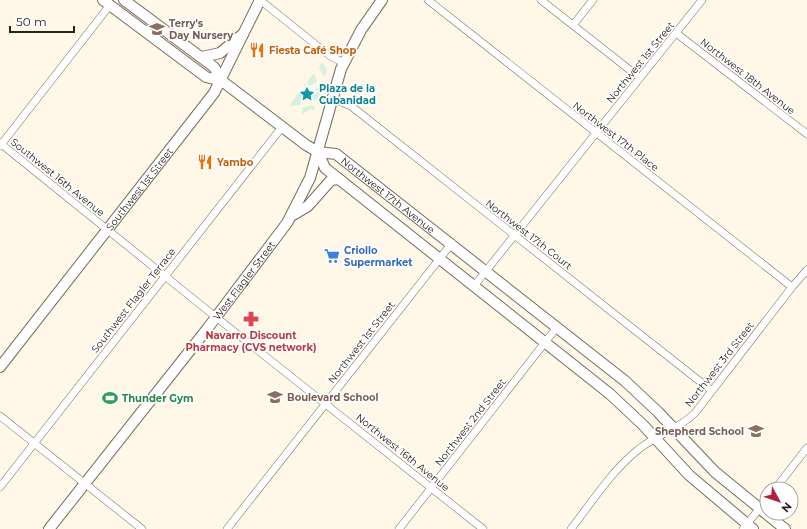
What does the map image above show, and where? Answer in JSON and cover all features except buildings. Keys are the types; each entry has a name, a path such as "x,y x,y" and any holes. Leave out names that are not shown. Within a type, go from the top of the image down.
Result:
{"main road":[{"path":"124,0 202,57 214,67 222,81 282,127 318,152"},
{"name":"Southwest 1st Street","path":"0,367 222,81 260,0"},
{"name":"West Flagler Street","path":"49,529 216,317 279,235 292,215 309,180 318,152 331,98 344,63 360,30 382,0"},
{"path":"109,2 206,77 222,81"},
{"path":"202,57 220,53 246,31"},
{"name":"Northwest 17th Avenue","path":"748,527 689,475 619,402 546,342 325,168 318,152 336,154 452,243 625,380 714,472 759,508"},
{"path":"292,215 308,206 331,180 339,179"},
{"name":"Northwest 17th Avenue","path":"775,521 785,529"}],"street":[{"path":"260,0 330,56 344,63"},
{"name":"Northwest 17th Place","path":"428,0 792,287"},
{"path":"541,0 640,78"},
{"path":"573,25 594,0"},
{"name":"Northwest 1st Street","path":"474,286 702,0"},
{"path":"0,145 109,2"},
{"name":"Northwest 18th Avenue","path":"676,33 807,134"},
{"name":"Northwest 17th Court","path":"331,98 351,106 712,391"},
{"name":"Southwest Flagler Terrace","path":"0,487 282,127"},
{"name":"Southwest 16th Avenue","path":"0,145 108,229 216,317"},
{"name":"Northwest 1st Street","path":"227,529 452,243"},
{"name":"Northwest 3rd Street","path":"571,529 625,462 639,449 655,438 673,429 689,418 807,270"},
{"name":"Northwest 16th Avenue","path":"216,317 483,529"},
{"name":"Northwest 2nd Street","path":"399,529 557,327"},
{"path":"0,416 142,529"},
{"path":"781,481 807,448"},
{"path":"748,527 759,508"}],"green space":[{"path":"321,63 323,63 327,70 324,77 319,68"},
{"path":"313,74 315,75 317,82 305,88 304,86"},
{"path":"317,87 322,90 318,100 310,99 309,97"},
{"path":"299,92 302,94 300,105 291,106 291,103"},
{"path":"313,105 315,110 311,109 301,115 303,108"}],"place":[{"name":"Terry's Day Nursery","path":"157,29"},
{"name":"Fiesta Café Shop","path":"257,50"},
{"name":"Plaza de la Cubanidad","path":"307,94"},
{"name":"Yambo","path":"205,162"},
{"name":"Criollo Supermarket","path":"332,256"},
{"name":"Navarro Discount Pharmacy (CVS network)","path":"251,319"},
{"name":"Boulevard School","path":"275,397"},
{"name":"Thunder Gym","path":"110,398"},
{"name":"Shepherd School","path":"756,431"}]}
